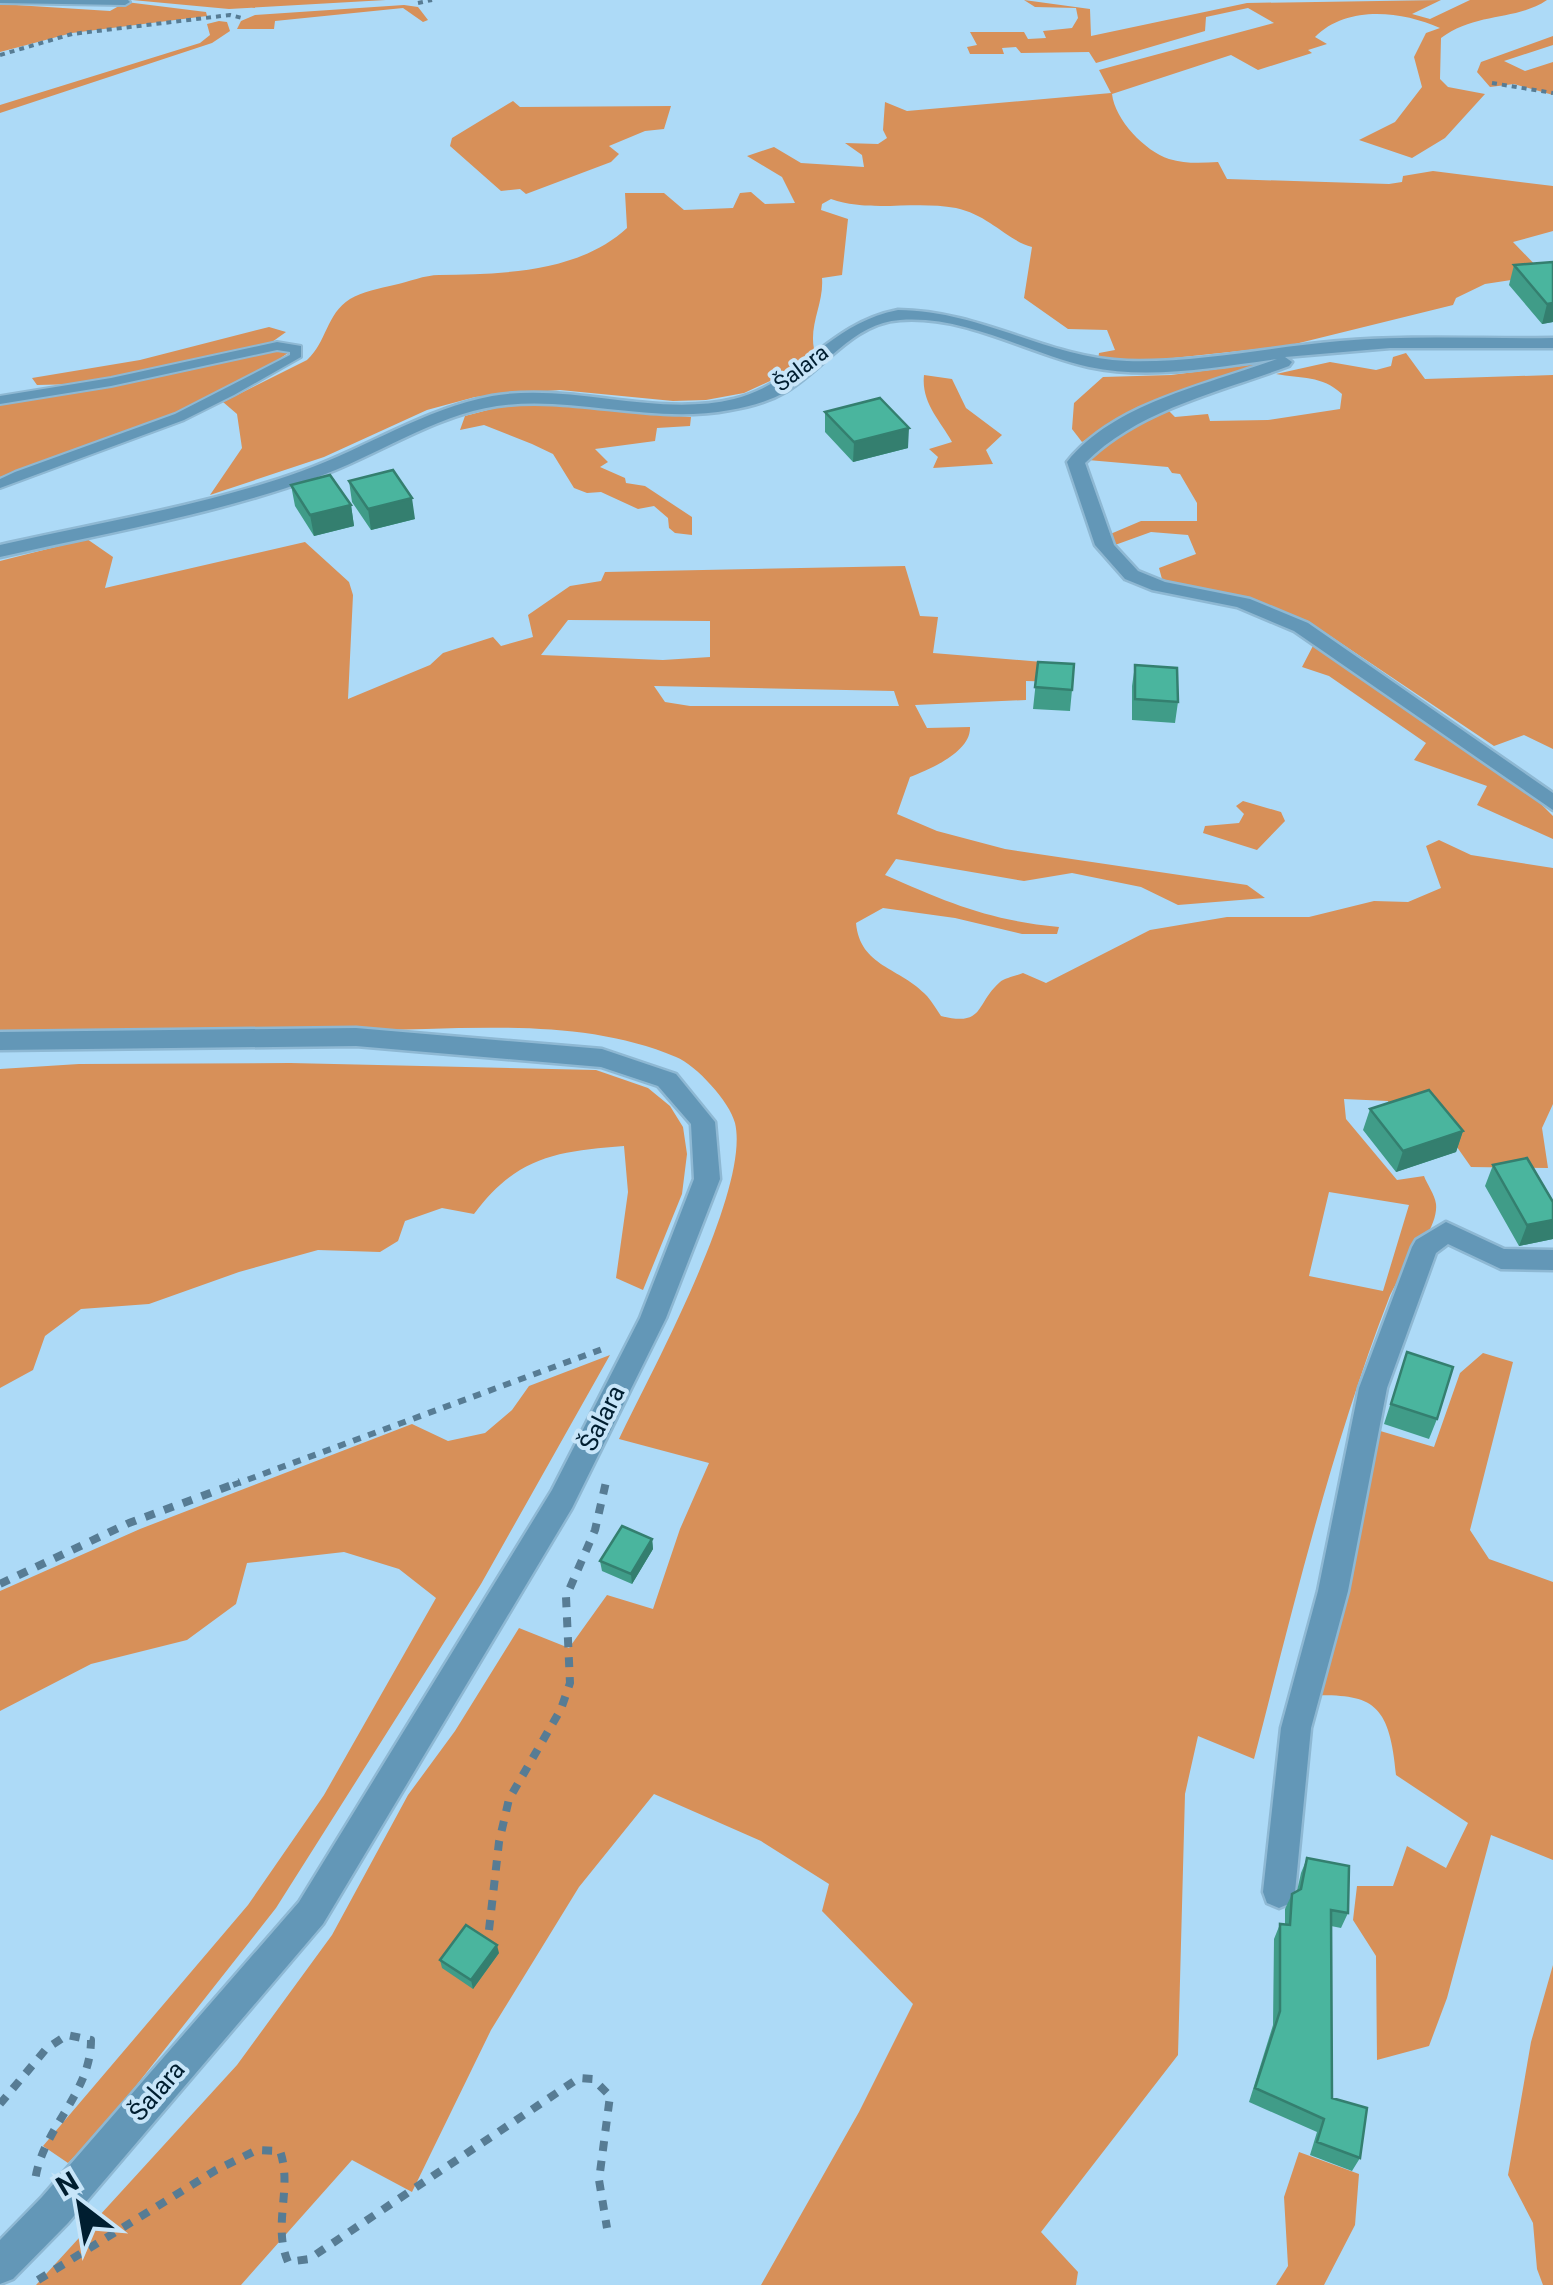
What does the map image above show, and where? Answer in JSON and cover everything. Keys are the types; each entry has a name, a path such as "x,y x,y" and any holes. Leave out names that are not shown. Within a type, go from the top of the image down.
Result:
{"street":[{"name":"Šalara","path":"0,551 262,490 312,474 466,406 544,396 662,408 717,406 762,397 792,380 826,349 862,325 893,316 941,314 978,322 1078,362 1126,366 1365,344 1553,343"},
{"path":"1311,350 1120,425 1085,450 1076,462 1098,532 1120,567 1134,574 1174,590 1232,600 1285,617 1553,803"},
{"name":"Šalara","path":"0,1041 356,1037 602,1058 667,1080 703,1122 707,1179 654,1318 562,1499 310,1913 55,2210 0,2266"},
{"path":"1279,1892 1296,1728 1333,1591 1373,1388 1425,1247 1446,1232 1501,1259 1553,1260"}],"lane":[{"path":"0,0 125,2"},
{"path":"0,400 112,382 277,346 297,349 295,356 215,401 161,425 32,468 0,484"}],"path":[{"path":"418,3 432,0"},
{"path":"0,56 72,34 230,15 242,18"},
{"path":"1492,83 1553,92"},
{"path":"0,1584 129,1524 594,1353 654,1318"},
{"path":"489,1930 499,1842 509,1799 561,1709 570,1683 566,1597 595,1530 606,1478"},
{"path":"0,2104 46,2049 67,2035 91,2040 94,2056 84,2079 35,2160 36,2187 55,2210"},
{"path":"28,2285 99,2246 216,2170 258,2150 280,2151 290,2169 280,2218 280,2249 288,2262 309,2259 579,2078 593,2078 610,2096 609,2131 599,2180 599,2210 607,2228"}],"shaded area":[{"path":"132,0 386,0 229,9"},
{"path":"1024,0 1090,9 1091,36 1247,3 1441,0 1412,14 1430,19 1470,0 1547,0 1522,11 1468,24 1441,38 1440,79 1448,87 1485,94 1445,138 1412,158 1359,140 1395,122 1422,87 1414,57 1426,33 1440,28 1409,18 1358,16 1328,27 1315,37 1327,44 1308,50 1312,53 1258,70 1231,55 1112,94 1125,124 1150,149 1175,161 1218,162 1227,179 1389,184 1402,182 1403,176 1433,171 1553,186 1553,231 1513,242 1545,275 1485,284 1456,298 1453,305 1287,346 1164,359 1098,360 1099,353 1115,350 1107,330 1068,329 1024,298 1032,247 956,208 861,205 831,199 822,204 821,210 848,219 842,275 822,278 813,331 814,349 781,376 744,393 706,400 673,401 560,390 475,397 427,410 324,457 210,495 242,448 237,414 223,402 307,360 336,312 355,297 428,276 513,272 586,254 627,228 625,193 664,193 684,210 733,208 740,193 751,192 765,204 795,203 782,177 747,156 774,147 801,163 864,167 862,155 845,143 878,144 887,138 883,130 885,102 907,111 1111,93 1099,70 1274,23 1248,8 1206,17 1205,31 1096,63 1089,52 1021,53 1016,47 1002,48 1004,54 970,54 967,47 977,45 970,32 1024,32 1028,39 1046,38 1043,31 1072,28 1078,18 1076,8 1035,7"},
{"path":"126,2 206,12 207,16 72,33 0,52 0,4 110,11"},
{"path":"418,7 428,20 423,22 403,8 275,21 274,29 237,29 241,21 255,15"},
{"path":"227,22 230,31 212,43 0,113 0,105 200,43 210,35 207,24"},
{"path":"1553,36 1553,45 1504,61 1525,71 1553,62 1553,95 1514,84 1490,87 1477,72 1481,62"},
{"path":"513,101 520,107 671,106 664,129 645,131 609,146 619,154 611,162 526,194 520,189 501,191 450,146 452,138"},
{"path":"269,327 286,332 265,347 79,384 37,385 32,378 140,360"},
{"path":"285,348 288,353 220,393 111,438 0,477 0,404 118,385"},
{"path":"1406,353 1425,379 1553,375 1553,749 1524,735 1494,746 1308,621 1162,579 1159,568 1196,554 1188,535 1151,532 1115,545 1108,535 1141,521 1197,521 1197,503 1180,474 1172,473 1168,467 1088,460 1097,445 1169,411 1175,417 1208,414 1210,421 1268,420 1340,409 1342,394 1327,384 1276,374 1330,362 1376,370 1391,366 1393,357"},
{"path":"1272,362 1111,424 1082,442 1072,429 1074,403 1103,377 1171,375"},
{"path":"924,375 952,379 966,408 1002,435 986,450 993,464 933,468 938,457 929,449 952,442 928,403"},
{"path":"542,404 691,417 690,426 657,428 655,441 595,449 608,462 600,467 625,478 626,483 645,486 692,517 692,535 675,533 669,528 668,518 654,506 638,509 601,492 587,493 574,488 553,454 532,444 484,425 460,430 465,416 503,406"},
{"path":"87,539 113,557 105,588 305,542 349,582 353,595 348,699 430,665 443,653 493,637 501,646 533,637 528,615 570,586 601,581 605,572 905,566 920,616 938,617 933,653 1066,664 1064,682 1026,681 1026,700 915,705 927,728 970,727 969,736 957,752 910,777 897,814 937,831 1005,849 1247,885 1265,898 1178,905 1141,887 1072,873 1024,881 896,859 885,875 929,894 990,915 1059,927 1057,934 1022,934 955,918 883,908 856,923 859,938 873,958 916,986 941,1016 955,1019 972,1016 1005,979 1023,973 1046,983 1150,930 1227,917 1309,917 1374,901 1408,902 1441,888 1426,846 1439,840 1471,855 1553,868 1553,1104 1542,1128 1548,1168 1471,1167 1426,1103 1392,1118 1388,1101 1344,1099 1346,1119 1397,1180 1424,1176 1435,1201 1435,1215 1389,1298 1349,1412 1254,1759 1198,1736 1185,1794 1178,2055 1041,2232 1078,2272 1076,2285 761,2285 859,2112 913,2004 822,1911 829,1884 761,1841 654,1794 579,1887 491,2030 412,2192 352,2160 241,2285 36,2285 237,2065 332,1935 408,1795 455,1731 519,1628 569,1648 607,1595 653,1609 680,1529 709,1463 619,1439 695,1282 728,1192 736,1153 732,1114 693,1068 676,1057 600,1035 481,1028 181,1031 0,1040 0,561","holes":["568,620 710,621 710,657 663,660 541,655","654,686 894,691 899,706 690,706 665,702","1329,1192 1409,1205 1383,1291 1309,1276"]},
{"path":"1315,642 1540,803 1553,816 1553,839 1477,805 1487,786 1414,760 1426,743 1329,676 1302,667"},
{"path":"1243,801 1281,812 1285,821 1257,850 1203,833 1205,826 1239,823 1244,814 1236,806"},
{"path":"290,1063 596,1070 648,1088 670,1106 683,1127 687,1154 682,1194 643,1290 616,1278 628,1192 624,1146 578,1151 540,1160 522,1169 474,1214 442,1208 405,1221 398,1241 380,1252 318,1250 239,1272 149,1304 81,1309 45,1336 33,1370 0,1388 0,1069 79,1064"},
{"path":"1483,1353 1513,1362 1470,1530 1489,1559 1553,1582 1553,1860 1491,1835 1447,1998 1429,2046 1377,2060 1376,1956 1353,1920 1357,1886 1393,1886 1407,1846 1446,1868 1468,1823 1396,1775 1388,1729 1371,1705 1342,1696 1296,1696 1377,1430 1434,1447 1460,1373"},
{"path":"610,1355 481,1584 276,1908 102,2129 68,2163 43,2146 248,1905 324,1795 436,1598 399,1569 344,1552 247,1563 236,1604 187,1640 91,1664 0,1711 0,1591 140,1529 412,1424 448,1441 485,1433 512,1410 529,1386"},
{"path":"1553,1965 1553,2285 1543,2285 1537,2269 1533,2223 1508,2175 1531,2042"},
{"path":"1299,2152 1359,2174 1355,2225 1324,2285 1276,2285 1288,2266 1284,2197"}],"building":[{"path":"1553,262 1553,303 1547,304 1514,265"},
{"path":"880,398 909,428 854,442 825,412"},
{"path":"393,470 412,498 368,509 349,481"},
{"path":"330,475 351,505 310,515 291,485"},
{"path":"1038,662 1074,664 1072,690 1035,687"},
{"path":"1135,665 1177,668 1178,702 1135,699"},
{"path":"1429,1090 1463,1131 1403,1151 1370,1109"},
{"path":"1527,1158 1553,1202 1553,1220 1527,1225 1493,1165"},
{"path":"1407,1352 1453,1367 1437,1419 1391,1404"},
{"path":"622,1526 652,1539 631,1574 600,1561"},
{"path":"1307,1858 1349,1866 1348,1913 1331,1910 1332,2098 1367,2108 1360,2158 1317,2142 1324,2119 1255,2088 1280,2011 1280,1924 1290,1925 1292,1894 1301,1889"},
{"path":"466,1925 497,1945 471,1980 440,1960"}]}
